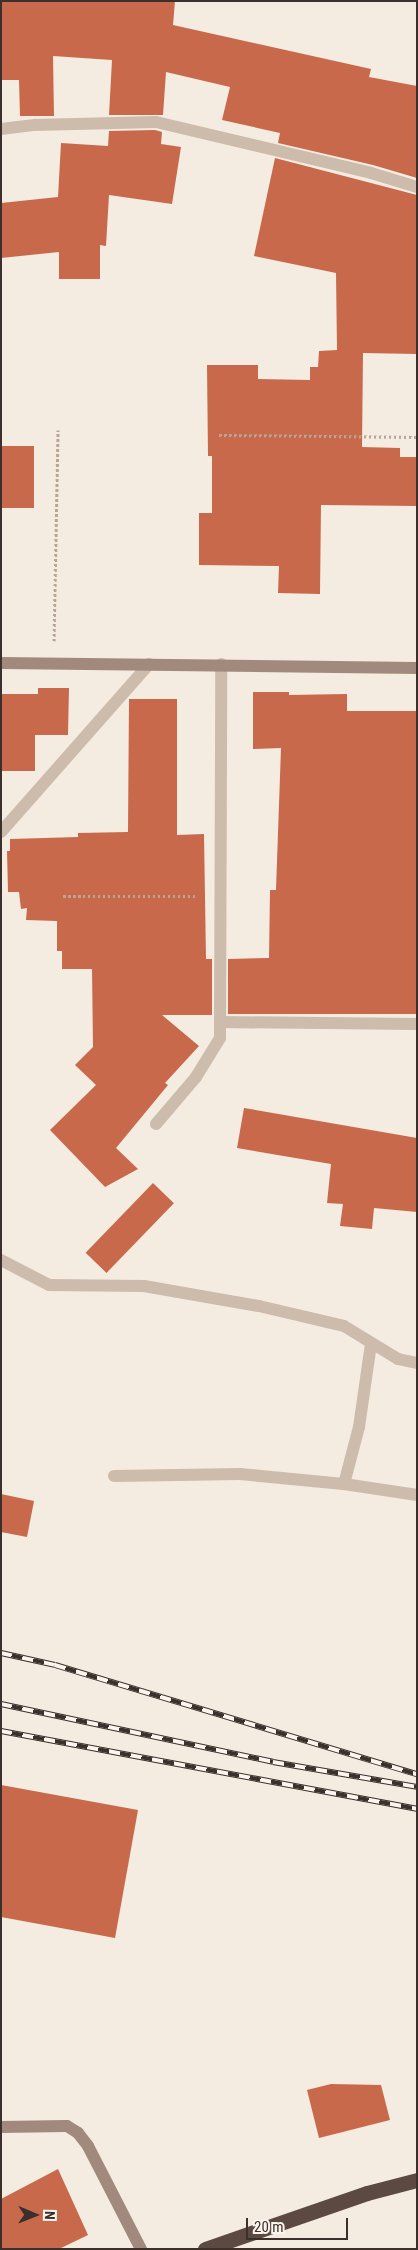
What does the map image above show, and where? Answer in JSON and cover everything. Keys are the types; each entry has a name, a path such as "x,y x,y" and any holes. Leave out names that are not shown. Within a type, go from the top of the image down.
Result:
{"highway":[{"path":"205,2249 367,2192 417,2180"}],"street":[{"path":"1,129 35,125 156,122 371,173 417,186"},
{"path":"1,663 221,664 417,668"},
{"path":"1,832 149,664"},
{"path":"156,1124 196,1077 220,1038 221,664"},
{"path":"220,1022 417,1024"},
{"path":"1,1260 49,1285 144,1286 259,1306 344,1326 398,1360 417,1363"},
{"path":"344,1484 359,1427 370,1344"},
{"path":"114,1476 240,1474 344,1484 417,1495"},
{"path":"1,2127 67,2126 78,2133 88,2146 141,2249"}],"path":[{"path":"53,664 58,430"},
{"path":"219,435 417,437"},
{"path":"63,896 220,896"}],"building":[{"path":"175,1 173,25 371,69 369,77 417,86 417,178 373,165 278,143 280,133 222,120 230,87 166,72 163,115 109,115 112,60 53,56 54,116 20,116 19,80 1,80 1,2"},
{"path":"155,130 162,132 161,144 181,147 172,204 109,195 106,246 100,245 100,279 59,279 59,252 1,258 1,203 58,197 61,143 108,146 109,131"},
{"path":"275,158 417,195 417,354 363,353 362,447 400,448 400,457 417,457 417,506 321,505 320,594 278,593 279,566 199,565 199,513 212,513 212,456 208,456 207,365 258,365 258,379 310,380 310,367 318,367 319,351 337,350 336,273 254,256"},
{"path":"1,446 34,446 34,508 1,508"},
{"path":"38,688 69,688 68,735 35,735 35,771 1,771 1,694 38,694"},
{"path":"253,692 289,692 289,695 347,694 347,711 417,711 417,1014 228,1014 228,959 269,958 270,890 276,890 281,748 253,749"},
{"path":"129,699 177,699 177,835 204,834 206,959 212,959 212,1015 162,1015 199,1046 165,1083 168,1085 116,1148 138,1169 105,1187 50,1130 96,1085 75,1065 93,1047 92,969 62,969 62,951 57,951 57,921 26,920 27,908 21,909 19,892 8,892 7,851 10,851 10,839 78,837 78,833 128,832"},
{"path":"244,1108 417,1138 417,1212 374,1208 372,1229 340,1226 343,1204 327,1203 331,1164 237,1148"},
{"path":"153,1183 174,1203 106,1273 86,1253"},
{"path":"1,1494 34,1501 27,1537 1,1532"},
{"path":"1,1785 138,1810 115,1938 1,1917"},
{"path":"331,2084 381,2085 390,2120 319,2138 307,2090"},
{"path":"58,2169 88,2235 59,2249 1,2249 1,2199"}],"railway":[{"path":"1,1653 55,1665 417,1774"},
{"path":"1,1704 273,1762 417,1787"},
{"path":"1,1731 417,1809"}]}
